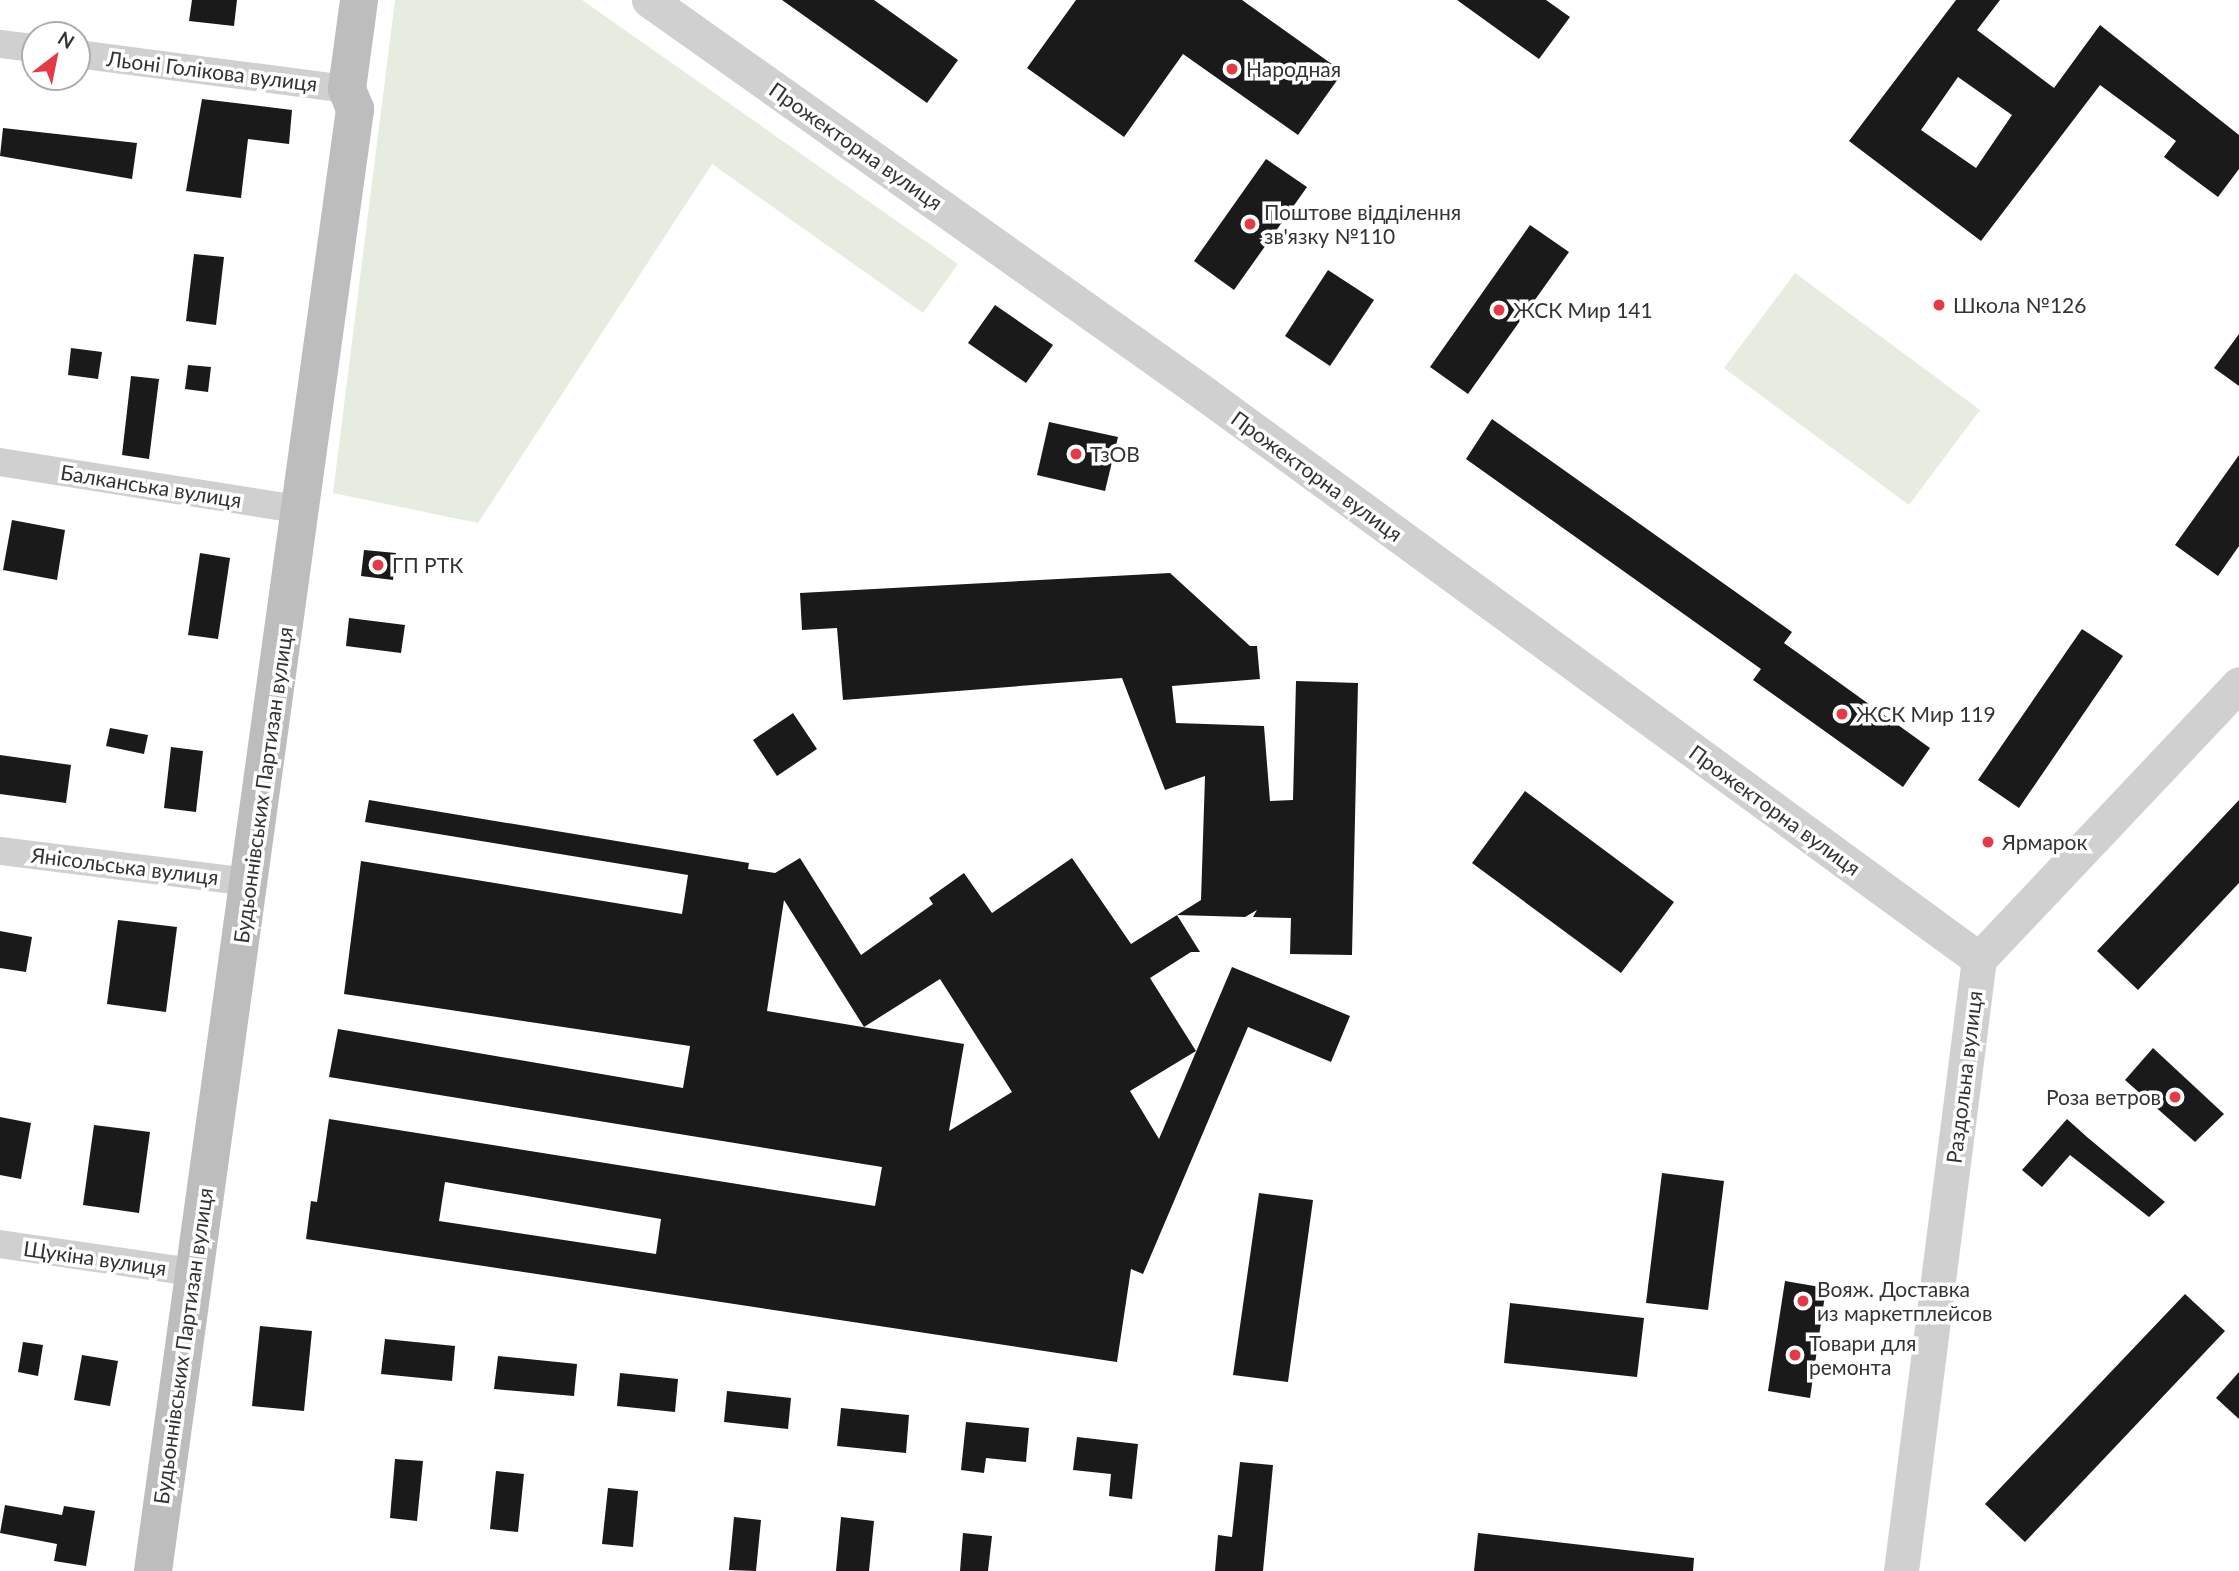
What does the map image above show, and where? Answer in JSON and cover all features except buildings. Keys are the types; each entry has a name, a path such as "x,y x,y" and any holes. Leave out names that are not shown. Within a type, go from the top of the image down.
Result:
{"main road":[{"name":"Будьоннівських Партизан вулиця","path":"153,1571 191,1272 250,882 355,109 347,89 359,0"}],"street":[{"name":"Прожекторна вулиця","path":"649,0 1195,386 1979,959"},
{"path":"0,44 21,46"},
{"name":"Льоні Голікова вулиця","path":"91,56 347,89"},
{"name":"Балканська вулиця","path":"0,462 302,510"},
{"path":"1979,959 2239,684"},
{"name":"Янісольська вулиця","path":"0,850 250,882"},
{"name":"Раздольна вулиця","path":"1901,1571 1979,959"},
{"name":"Щукіна вулиця","path":"0,1244 191,1272"}],"shaded area":[{"path":"395,0 582,0 958,264 923,313 712,164 478,523 333,493"},
{"path":"1795,273 1980,410 1909,505 1724,368"}],"place":[{"name":"Народная","path":"1232,69"},
{"name":"Поштове відділення зв'язку №110","path":"1250,224"},
{"name":"Школа №126","path":"1939,305"},
{"name":"ЖСК Мир 141","path":"1499,310"},
{"name":"ТзОВ","path":"1076,454"},
{"name":"ГП РТК","path":"378,565"},
{"name":"ЖСК Мир 119","path":"1842,714"},
{"name":"Ярмарок","path":"1988,842"},
{"name":"Роза ветров","path":"2175,1097"},
{"name":"Вояж. Доставка из маркетплейсов","path":"1803,1301"},
{"name":"Товари для ремонта","path":"1795,1355"}]}
